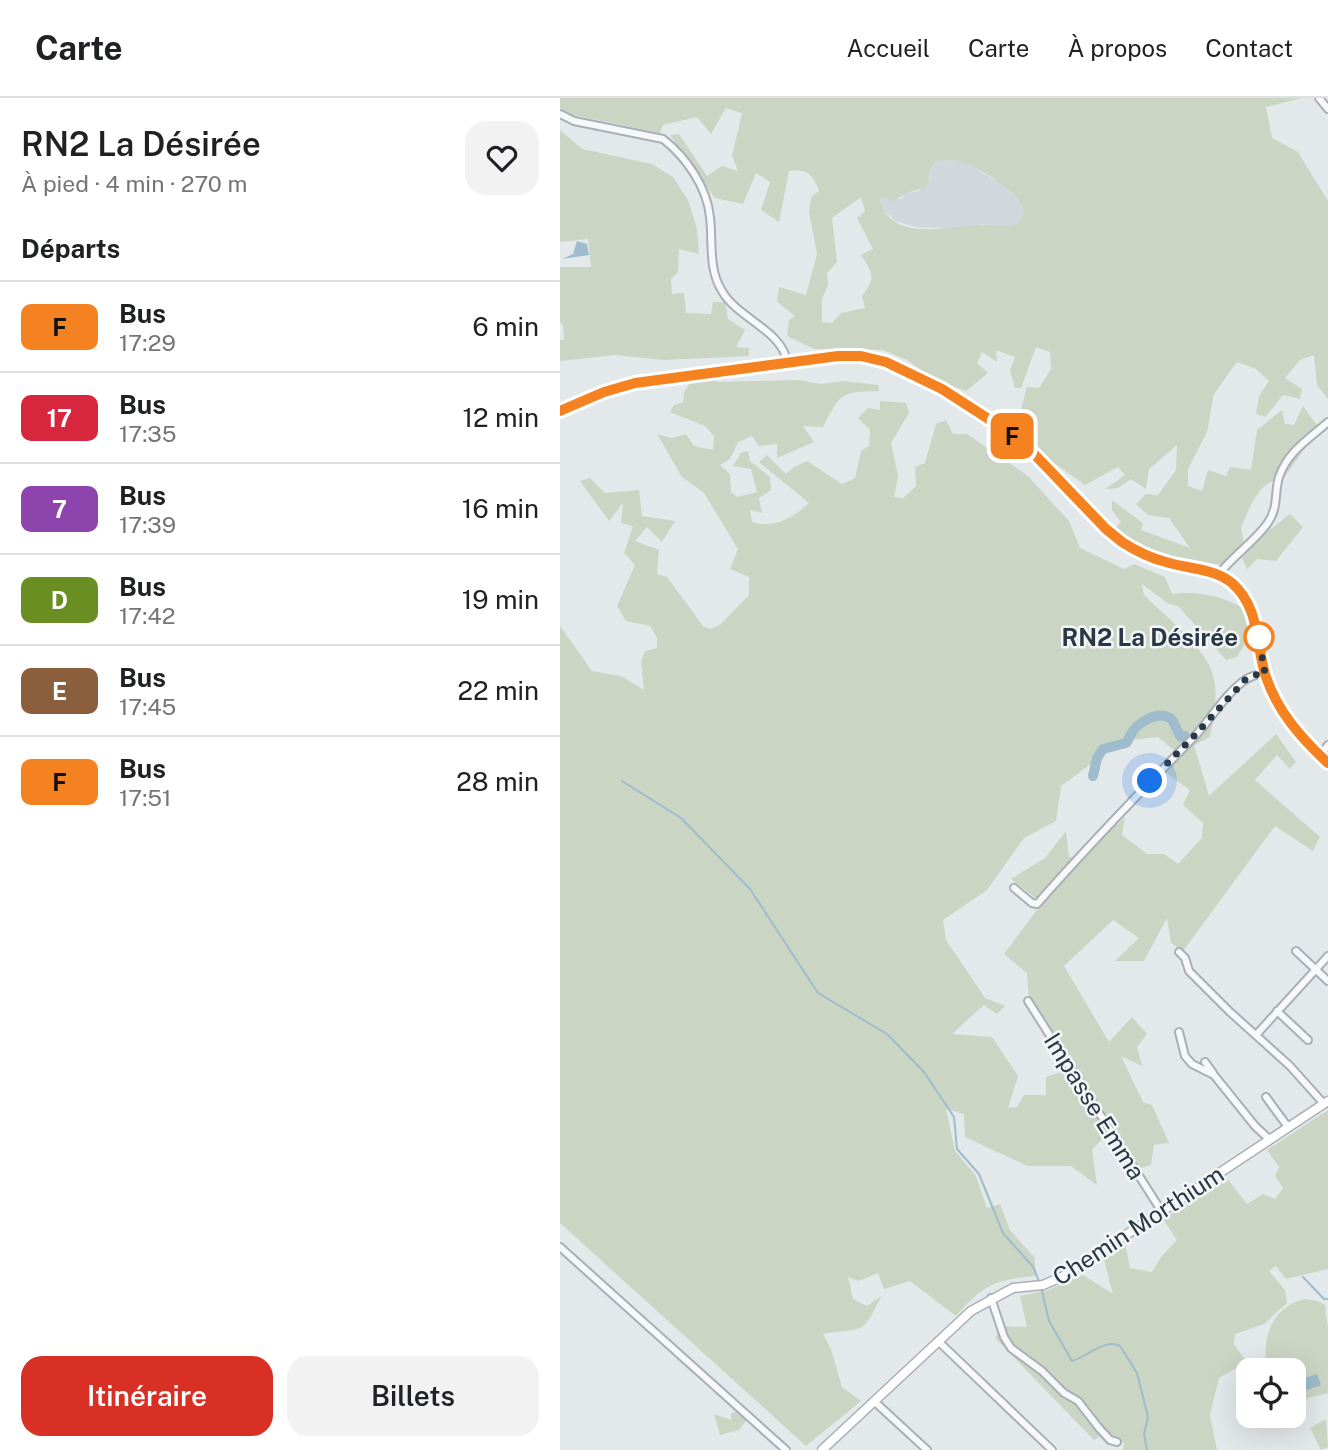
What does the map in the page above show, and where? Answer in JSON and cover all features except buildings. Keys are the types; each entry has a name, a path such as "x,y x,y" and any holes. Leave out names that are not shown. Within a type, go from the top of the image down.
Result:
{"main road":[{"path":"561,410 604,392 635,383 838,356 861,356 886,362 931,383 1016,439 1122,542 1166,562 1219,574 1236,587 1251,607 1265,674 1280,709 1324,759"}],"street":[{"path":"1319,98 1328,109"},
{"path":"560,114 575,121 663,139 671,146 700,184 707,199 715,278 723,293 782,345 787,362"},
{"path":"1219,574 1268,523 1277,503 1278,480 1286,462 1298,446 1328,422"},
{"path":"1014,888 1037,904 1102,830 1235,690 1245,680 1265,674"},
{"path":"1324,759 1328,745"},
{"path":"1296,951 1328,981"},
{"path":"1179,952 1185,958 1189,971 1326,1103"},
{"path":"1256,1035 1328,956"},
{"name":"Impasse Emma","path":"1028,1001 1162,1212"},
{"path":"1276,1011 1308,1040"},
{"path":"1179,1032 1185,1056 1192,1064 1214,1075"},
{"path":"1205,1062 1255,1126 1269,1139"},
{"path":"1266,1097 1288,1127"},
{"name":"Chemin Morthium","path":"822,1450 971,1311 1013,1288 1040,1286 1064,1276 1326,1103"},
{"path":"560,1247 786,1450"},
{"path":"991,1298 1004,1337 1011,1348 1042,1371 1064,1393 1078,1401 1110,1440 1117,1442"},
{"path":"938,1341 1052,1450"},
{"path":"875,1402 927,1450"}],"shaded area":[{"path":"957,160 1003,184 1022,204 1022,220 1016,225 997,227 983,224 953,229 916,227 895,221 881,207 880,199 901,199 906,193 919,191 930,179 929,172 936,161"}],"green space":[{"path":"560,98 1302,98 1266,107 1272,138 1298,152 1328,201 1328,399 1317,385 1314,355 1300,360 1285,378 1302,389 1300,399 1283,395 1265,417 1256,414 1259,396 1269,381 1256,369 1237,362 1214,394 1207,432 1188,469 1188,486 1202,491 1208,470 1226,476 1230,467 1251,470 1257,430 1282,410 1285,424 1294,425 1303,406 1319,428 1283,479 1267,484 1256,496 1241,528 1244,543 1223,565 1152,550 1126,537 1115,528 1121,522 1112,510 1112,500 1143,523 1141,530 1190,548 1169,518 1148,515 1136,504 1146,494 1158,495 1176,470 1177,445 1149,469 1146,489 1131,479 1118,488 1105,489 1125,475 1118,467 1085,485 1053,462 1017,424 1027,387 1039,388 1051,369 1050,352 1036,347 1021,388 1015,388 1010,370 1015,357 996,350 997,362 982,352 977,363 988,373 966,391 934,379 907,360 883,350 814,349 787,336 789,320 795,316 777,302 779,287 806,295 817,254 809,212 811,197 819,191 814,180 805,172 789,171 779,222 761,210 770,182 756,173 743,204 715,198 670,135 679,134 707,176 722,166 738,171 732,156 742,113 726,108 711,134 697,117 663,125 660,133 568,114 560,108","holes":["956,160 974,167 1014,194 1023,208 1019,222 1008,226 925,229 903,226 887,214 880,199 886,197 892,201 923,188 928,183 929,172 936,161","861,197 865,211 857,218 873,249 861,255 871,275 869,285 862,296 865,308 841,313 832,323 822,322 822,299 828,285 827,273 837,262 832,218"]},
{"path":"560,130 582,149 652,164 673,177 688,200 697,229 699,254 679,249 678,272 671,279 672,294 684,293 686,313 711,314 713,302 725,302 728,319 745,330 736,347 749,348 749,356 664,360 615,355 560,361 560,340 564,340 563,325 560,322 560,267 591,267 588,239 560,242"},
{"path":"705,377 719,382 798,380 821,384 843,381 878,385 879,391 857,392 843,397 823,427 803,426 814,442 777,458 777,444 759,446 752,436 738,442 730,459 720,465 730,474 731,492 737,497 757,492 751,469 733,466 741,453 748,451 750,461 770,477 771,490 759,498 762,513 750,510 752,522 768,524 783,521 809,503 759,462 767,455 786,474 807,461 842,484 855,478 861,451 869,446 870,430 858,418 868,408 880,410 880,401 906,403 909,413 891,443 898,476 894,497 903,498 916,486 915,467 925,463 936,424 946,420 953,434 967,434 1028,476 1069,521 1080,548 1124,569 1134,564 1165,577 1172,594 1205,595 1240,607 1247,617 1251,633 1237,657 1226,660 1178,606 1167,603 1142,584 1144,595 1192,641 1212,672 1215,696 1210,737 1194,745 1209,796 1276,734 1296,762 1290,769 1277,755 1255,780 1320,837 1313,851 1275,826 1183,951 1171,943 1167,918 1144,961 1115,961 1139,938 1113,920 1064,966 1109,1042 1132,1017 1147,1034 1137,1047 1142,1066 1121,1056 1143,1102 1152,1105 1169,1143 1154,1145 1151,1165 1138,1169 1098,1102 1029,1001 1027,973 1004,954 1042,903 1011,879 1045,858 1066,831 1069,857 1082,857 1125,817 1122,835 1147,854 1164,854 1178,864 1202,838 1203,823 1183,805 1190,790 1167,774 1174,750 1158,737 1122,741 1061,786 1056,821 1024,838 987,890 943,920 946,940 985,998 1005,1006 997,1014 984,1005 952,1034 992,1037 1018,1076 1008,1108 1017,1107 1024,1095 1046,1095 1046,1077 1068,1070 1095,1110 1103,1138 1092,1150 1097,1185 1071,1166 1028,1166 965,1137 964,1114 946,1109 955,1151 976,1176 987,1208 1000,1204 1010,1230 1035,1258 1035,1276 990,1286 974,1297 956,1316 910,1281 884,1289 878,1273 859,1281 848,1277 853,1299 867,1306 881,1296 870,1318 860,1328 823,1334 831,1349 842,1387 861,1401 806,1446 560,1223 560,626 592,671 621,676 644,690 641,662 645,651 657,648 657,638 650,626 626,621 617,606 635,565 624,553 633,526 621,523 623,503 609,521 580,481 590,478 605,493 639,490 642,516 675,521 662,542 647,527 635,541 659,550 657,574 667,577 703,626 710,629 720,625 749,595 749,577 730,569 738,549 704,493 682,477 657,434 671,438 686,434 694,446 713,450 714,436 705,426 670,412 674,405 683,402 684,393 692,379"},
{"path":"1290,514 1303,527 1276,561 1257,559 1247,569 1242,558 1259,538"},
{"path":"1328,1110 1328,1269 1286,1279 1276,1266 1269,1271 1285,1290 1287,1303 1264,1324 1235,1334 1234,1345 1244,1358 1236,1358 1236,1368 1219,1378 1210,1415 1217,1450 1123,1450 1124,1443 1106,1432 1094,1440 995,1338 1002,1326 1027,1327 1020,1296 1048,1290 1083,1275 1113,1294 1104,1260 1125,1243 1130,1268 1152,1272 1161,1257 1177,1240 1163,1219 1226,1177 1247,1204 1263,1194 1275,1199 1283,1188 1275,1176 1279,1167 1267,1150"},
{"path":"1305,1299 1325,1305 1328,1329 1328,1393 1306,1398 1306,1358 1266,1358 1271,1326 1276,1317 1293,1303"},
{"path":"740,1411 746,1421 739,1430 720,1435 714,1414 731,1420 731,1413"},
{"path":"1326,1419 1328,1447 1321,1450 1310,1428"}],"water":[{"path":"577,241 587,244 589,255 562,259 573,254"},
{"path":"1317,1374 1321,1385 1306,1391 1306,1377"}],"waterway":[{"path":"1093,776 1097,758 1103,749 1126,743 1134,730 1148,719 1159,716 1170,718 1181,737 1185,736"},
{"path":"622,781 681,818 750,889 818,993 887,1034 924,1072 954,1117 957,1149 979,1174 1003,1233 1034,1268 1039,1282"},
{"path":"1303,1277 1324,1299 1328,1299"},
{"path":"1041,1287 1049,1321 1072,1361 1108,1344 1120,1346 1137,1373 1148,1417 1144,1434 1147,1450"}],"bus line":[{"name":"F","path":"560,411 617,387 670,376 838,356 861,356 886,362 942,389 1016,439 1122,542 1166,562 1219,574 1236,587 1251,607 1265,674 1280,709 1291,725 1328,763"}],"place":[{"name":"RN2 La Désirée","path":"1259,637"}],"route":[{"path":"1150,781 1245,680 1265,674 1257,628 1259,637"}]}
